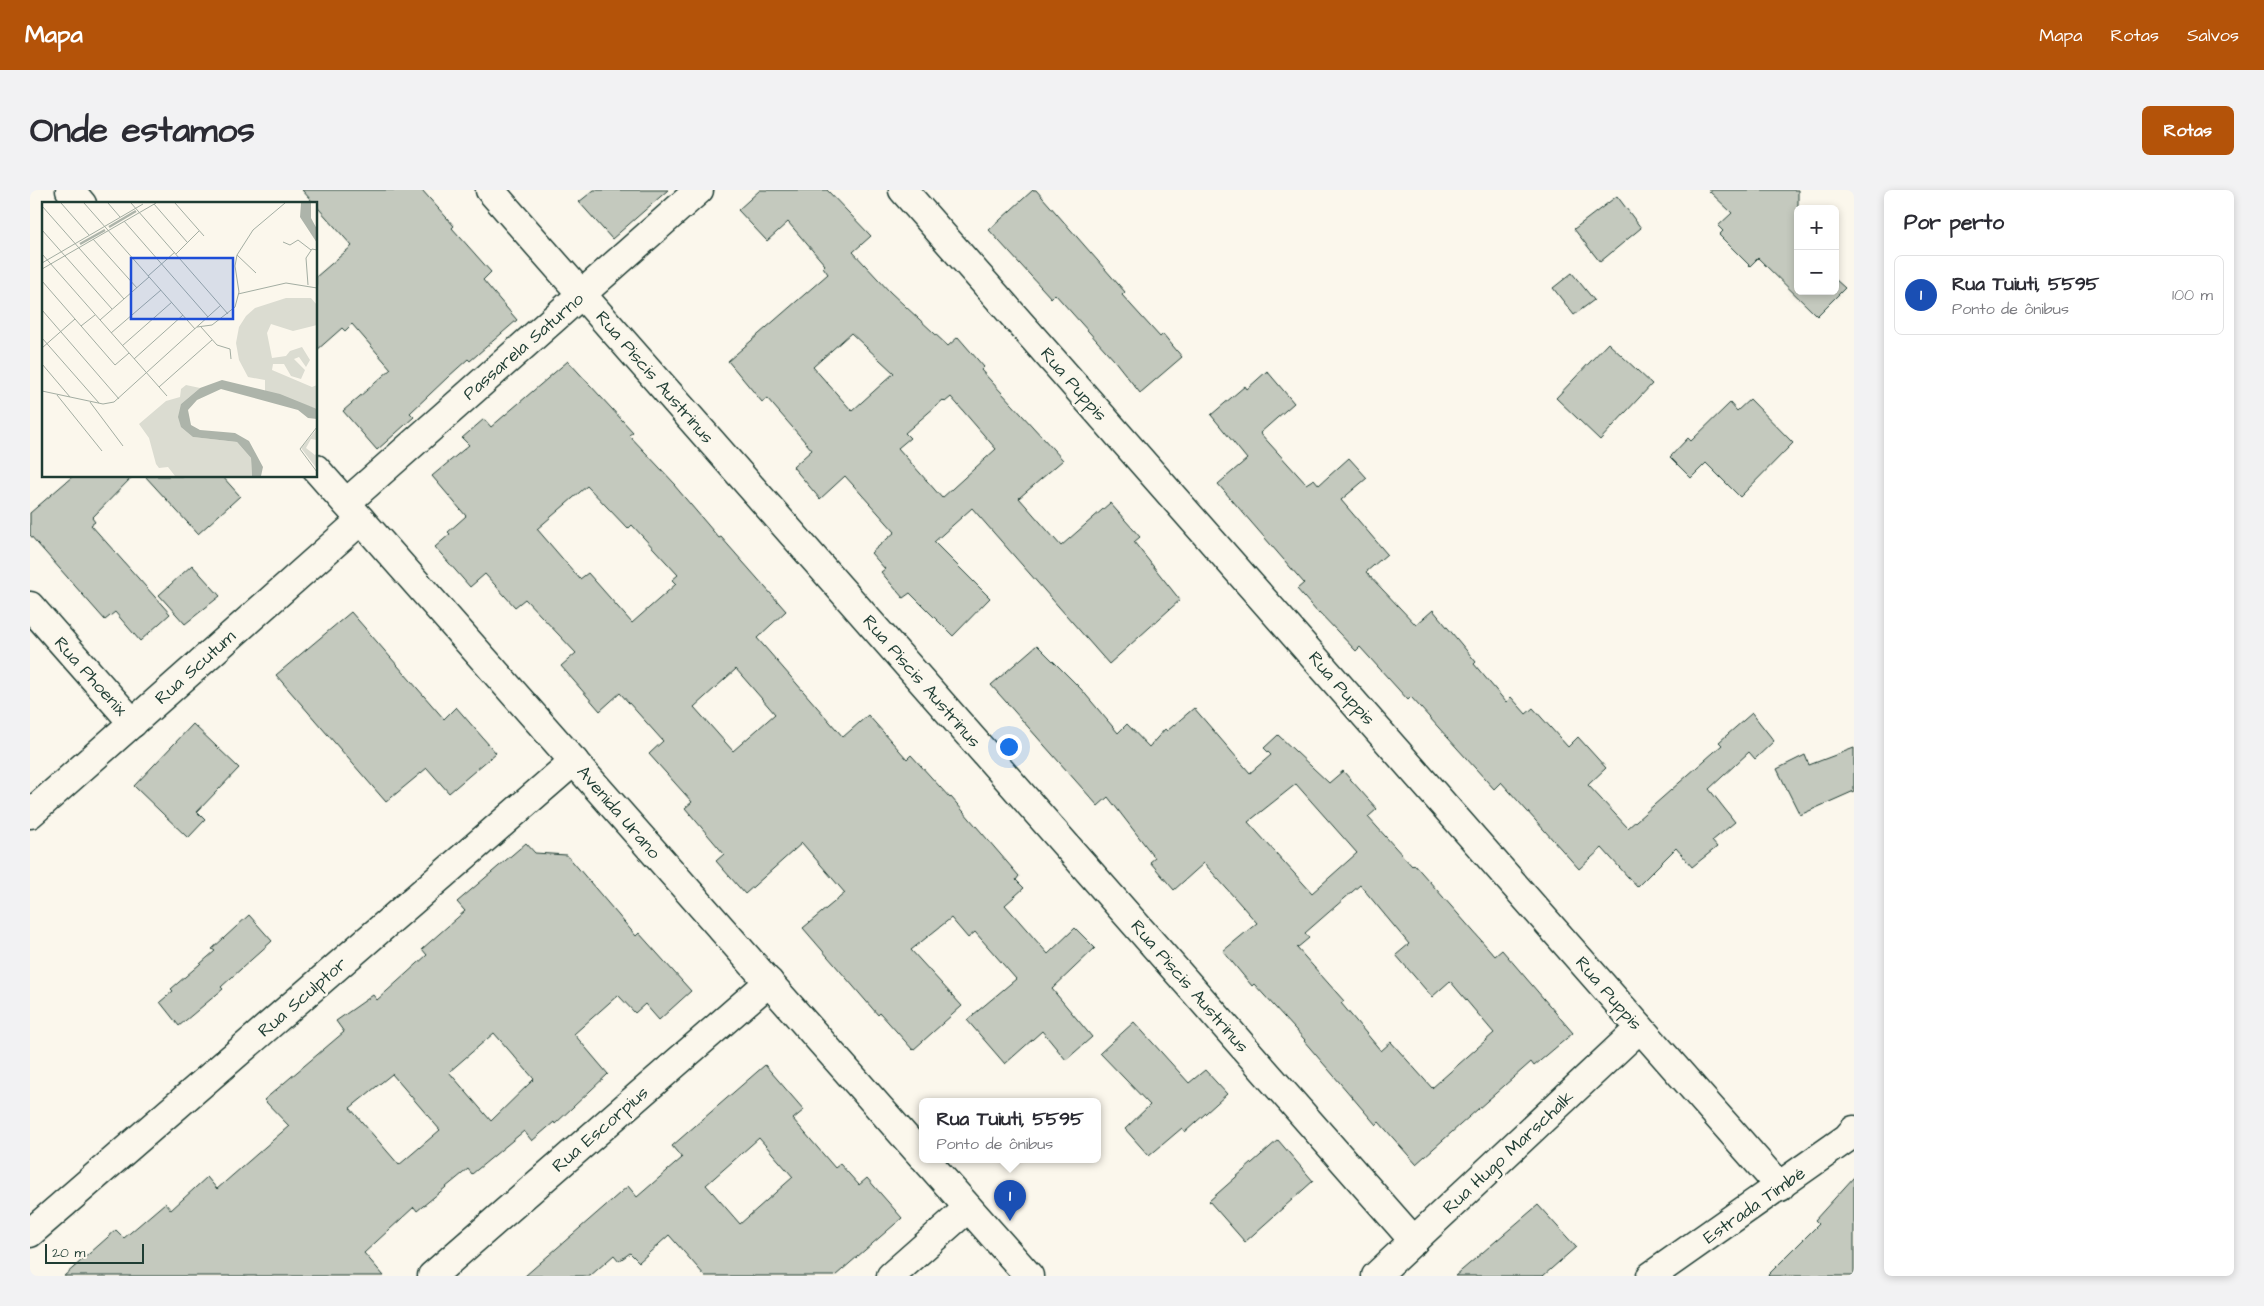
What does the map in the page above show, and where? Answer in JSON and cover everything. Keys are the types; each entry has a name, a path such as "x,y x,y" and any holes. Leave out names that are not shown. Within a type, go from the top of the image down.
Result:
{"street":[{"path":"70,190 80,202"},
{"name":"Rua Piscis Austrinus","path":"490,190 1414,1240"},
{"name":"Passarela Saturno","path":"354,511 582,294 699,190"},
{"name":"Rua Puppis","path":"903,190 1780,1187"},
{"name":"Avenida Urano","path":"318,471 919,1153"},
{"name":"Rua Scutum","path":"30,814 133,723 354,511"},
{"name":"Rua Phoenix","path":"30,606 133,723"},
{"name":"Rua Sculptor","path":"30,1233 574,761"},
{"name":"Rua Escorpius","path":"432,1276 769,982"},
{"name":"Rua Hugo Marschalk","path":"1376,1276 1640,1028"},
{"name":"Estrada Timbé","path":"1651,1276 1780,1187 1847,1138 1854,1130"},
{"path":"929,1163 1028,1276"},
{"path":"891,1276 968,1208"}],"building":[{"path":"302,190 422,190 454,226 452,228 491,272 483,280 517,320 470,361 468,359 448,377 410,413 414,417 377,450 343,411 391,369 352,324 345,331 342,328 318,349 318,275 352,246 318,208 318,202 313,202"},
{"path":"594,190 668,190 612,239 579,202"},
{"path":"760,190 827,190 871,236 853,252 890,292 948,346 958,337 984,367 981,370 1063,460 1019,498 1061,546 1110,503 1140,537 1134,542 1180,600 1109,664 972,508 934,542 990,598 953,636 910,593 903,598 881,572 885,569 871,553 895,532 845,476 820,499 793,467 812,450 767,398 762,402 728,361 828,274 823,267 825,265 788,222 767,241 738,210","holes":["851,333 894,373 852,411 813,367","951,397 996,449 942,498 898,448 910,438 905,433 943,400 945,402"]},
{"path":"1033,190 1036,190 1125,292 1122,295 1160,337 1163,334 1182,357 1140,393 1114,360 1055,294 1051,298 989,230"},
{"path":"1708,190 1798,190 1798,205 1794,205 1794,293 1758,258 1750,266 1719,235 1723,231 1718,226 1732,213"},
{"path":"1617,196 1641,228 1600,262 1574,229"},
{"path":"1572,273 1594,300 1574,315 1553,288"},
{"path":"1839,283 1845,288 1839,294"},
{"path":"1796,295 1838,295 1817,316"},
{"path":"1608,343 1652,384 1600,440 1556,398"},
{"path":"568,361 633,432 629,435 675,484 719,538 721,537 786,611 757,638 843,737 868,715 907,759 911,755 951,797 1019,876 1016,880 1024,888 1005,905 1048,954 1075,928 1095,948 1052,989 1092,1037 1066,1060 1042,1031 1005,1064 967,1020 1016,979 975,932 968,938 951,918 911,950 962,1006 913,1050 880,1013 878,1015 803,928 845,893 802,843 745,894 716,861 724,854 685,808 692,802 649,754 663,741 620,693 600,711 561,666 576,653 525,599 515,607 485,574 470,587 435,547 466,516 432,476 469,445 462,438 484,419 491,427","holes":["587,486 628,529 632,525 678,575 672,580 676,584 632,623 588,573 580,579 537,529","736,669 775,714 733,751 694,707"]},
{"path":"1267,371 1294,403 1260,433 1306,484 1314,479 1319,485 1349,458 1367,478 1341,500 1387,554 1366,572 1416,625 1433,610 1506,702 1511,697 1526,714 1533,708 1568,747 1578,737 1606,768 1588,785 1628,828 1722,745 1719,742 1752,713 1774,741 1755,759 1749,752 1709,789 1735,822 1712,841 1717,847 1692,867 1676,848 1637,887 1602,848 1579,869 1501,782 1494,789 1411,697 1408,700 1360,647 1356,651 1318,613 1297,589 1304,583 1218,484 1247,459 1211,415 1245,386 1247,389"},
{"path":"1750,399 1793,443 1740,497 1706,463 1691,478 1670,457 1688,438 1691,441 1730,403 1737,411"},
{"path":"71,478 131,478 92,518 95,522 91,525 170,614 140,641 115,612 105,620 30,535 30,513"},
{"path":"147,478 224,478 240,496 198,534"},
{"path":"192,565 220,596 185,624 159,595"},
{"path":"351,612 444,719 456,707 496,753 449,793 427,768 386,802 276,675"},
{"path":"1037,645 1081,689 1118,733 1127,724 1149,747 1165,729 1167,731 1194,708 1250,773 1271,755 1264,748 1278,735 1329,783 1343,771 1377,809 1368,817 1412,866 1414,864 1495,956 1502,950 1573,1033 1534,1066 1531,1062 1416,1164 1379,1122 1376,1125 1305,1040 1254,984 1252,986 1223,951 1257,923 1204,863 1174,890 1150,862 1155,858 1108,797 1098,806 991,685","holes":["1296,784 1357,853 1312,893 1248,822","1360,885 1409,944 1396,955 1432,997 1450,981 1494,1033 1432,1088 1391,1042 1381,1051 1341,1003 1344,1001 1297,948 1309,938 1305,933"]},
{"path":"193,724 239,768 197,812 205,820 188,838 134,786"},
{"path":"1854,748 1854,791 1800,815 1777,769 1805,755 1809,765"},
{"path":"526,843 535,853 567,855 636,936 639,933 691,991 659,1020 645,1004 635,1013 618,995 574,1034 608,1074 555,1124 554,1122 532,1141 524,1131 472,1174 468,1169 417,1211 414,1207 364,1253 384,1276 64,1276 116,1230 124,1238 165,1203 171,1210 207,1177 217,1189 289,1126 264,1100 344,1032 336,1021 373,995 377,1000 427,955 422,949 465,911 457,902","holes":["494,1033 534,1079 491,1121 449,1072","392,1074 440,1130 399,1165 350,1108"]},
{"path":"249,915 272,941 221,987 223,989 179,1026 160,1002 173,991 171,989 215,951 212,949"},
{"path":"1134,1022 1189,1083 1205,1070 1227,1094 1185,1132 1182,1128 1149,1156 1125,1129 1150,1105 1100,1053"},
{"path":"765,1065 804,1110 793,1119 835,1168 840,1164 859,1185 867,1178 902,1218 835,1276 705,1276 669,1235 639,1262 630,1253 619,1261 614,1255 590,1276 525,1276 628,1186 637,1197 682,1158 672,1146","holes":["759,1138 793,1177 740,1224 706,1185"]},
{"path":"1278,1140 1313,1181 1245,1242 1209,1201"},
{"path":"1854,1177 1854,1276 1767,1276 1819,1224 1815,1220"},
{"path":"1538,1205 1576,1247 1543,1276 1455,1276"}],"place":[{"name":"Rua Tuiuti, 5595","path":"1010,1221"}]}
